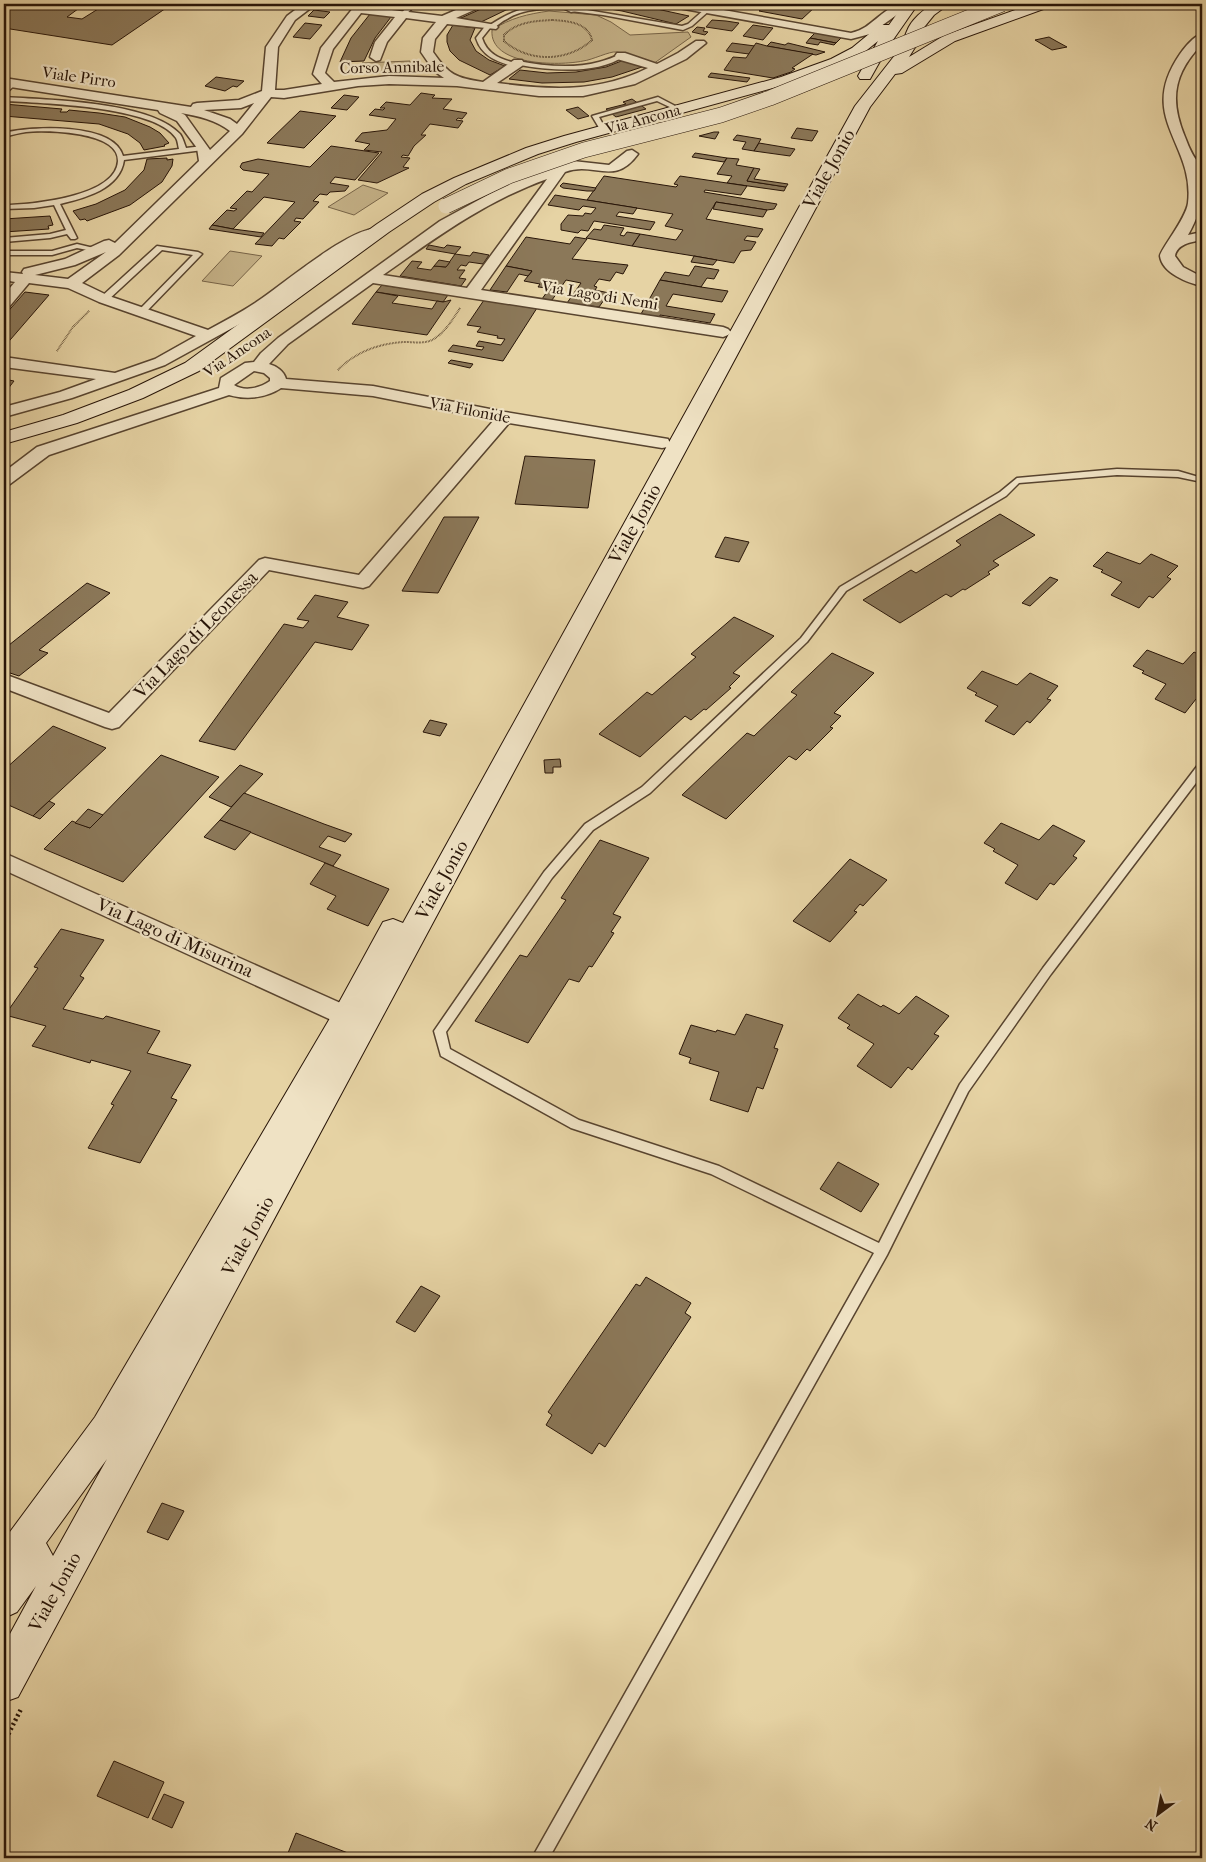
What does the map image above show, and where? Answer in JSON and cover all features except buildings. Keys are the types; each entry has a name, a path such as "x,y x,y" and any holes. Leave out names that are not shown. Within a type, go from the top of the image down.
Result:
{"main road":[{"name":"Viale Jonio","path":"4,1683 863,106 882,79 905,52 912,41 914,30 929,12 942,4"},
{"name":"Via Ancona","path":"4,451 85,429 152,404 200,378 284,321 402,234 446,206 509,176 584,150 712,118 770,98 1002,4"},
{"name":"Viale Jonio","path":"882,79 950,38 1044,4"},
{"name":"Viale Jonio","path":"4,1599 30,1567 106,1429 346,1016 881,47 907,7"},
{"name":"Via Ancona","path":"4,438 70,419 136,394 192,367 383,228 428,198 491,167 532,151 786,80 836,62 857,52 907,7"},
{"name":"Viale Jonio","path":"4,1571 106,1429"}],"street":[{"path":"71,284 86,276 114,252 204,154 238,131 268,93 272,47 291,18 310,4"},
{"name":"Corso Annibale","path":"457,82 438,68 427,52 429,38 445,19 479,4"},
{"path":"673,4 851,36 862,35 898,7 907,7"},
{"path":"330,85 319,74 327,48 361,6 490,27"},
{"path":"376,57 381,42 403,14"},
{"path":"1202,37 1179,63 1170,82 1168,103 1173,125 1191,163 1202,175"},
{"path":"457,82 540,92 583,92 631,81 659,68 700,43"},
{"path":"621,56 659,68"},
{"path":"485,86 517,64"},
{"path":"271,75 285,77"},
{"name":"Corso Annibale","path":"303,80 330,85"},
{"name":"Corso Annibale","path":"268,93 284,94 330,85 389,80 457,82"},
{"name":"Viale Pirro","path":"8,83 197,112 226,122 238,131"},
{"name":"Corso Annibale","path":"252,114 330,85"},
{"name":"Viale Pirro","path":"149,104 204,108 241,104 268,93"},
{"name":"Viale Pirro","path":"149,104 213,129 238,131"},
{"path":"181,118 204,154"},
{"path":"259,367 266,356 283,342 454,219 513,187 561,169 581,165 612,170 620,166 632,154"},
{"path":"1176,242 1196,206 1191,163"},
{"path":"472,292 561,169"},
{"path":"4,272 29,272 54,268 98,250 135,228"},
{"name":"Via Ancona","path":"4,412 120,378 160,362 260,307 335,251 383,228"},
{"path":"1199,282 1178,272 1170,264 1166,256 1168,248 1176,242 1202,236"},
{"path":"4,276 71,284 104,299 209,334"},
{"name":"Via Lago di Nemi","path":"371,278 723,332"},
{"path":"4,304 25,279"},
{"path":"283,342 284,321"},
{"path":"4,362 120,378"},
{"path":"259,367 269,369 274,373 280,381 278,383 268,390 240,393 230,389 226,383 234,375 246,368 259,367"},
{"name":"Via Filonide","path":"278,383 373,391 506,417 662,443"},
{"path":"4,480 43,451 230,389"},
{"name":"Via Lago di Leonessa","path":"4,681 112,722 265,564 363,582 506,417"},
{"name":"Via Lago di Misurina","path":"4,861 346,1016"}],"lane":[{"path":"403,14 414,4"},
{"path":"621,56 585,66 546,68 517,64 492,56 481,46 479,38 490,27 504,18 518,12 538,8 573,7 683,28 690,25 707,10"},
{"path":"4,93 8,83"},
{"path":"4,99 105,108 135,113 156,120 178,136 183,150"},
{"path":"4,127 30,130 58,130 100,137 115,147 122,158 121,165 114,176 100,187 82,196 57,204 31,207 4,207"},
{"path":"4,135 30,130"},
{"path":"122,158 183,150 204,154"},
{"path":"57,204 77,246"},
{"path":"4,240 50,236 70,231"},
{"path":"4,253 52,253 77,246 98,250"},
{"path":"104,299 160,248 198,254 142,311"},
{"path":"882,1252 715,1170 575,1124 445,1052 440,1031 548,875 589,827 646,790 804,640 843,589 1003,494 1017,481 1117,472 1178,474 1202,480"},
{"path":"540,1858 882,1252 964,1088 1047,971 1202,768"}],"path":[{"path":"552,20 578,24 592,34 592,40 588,46 569,54 556,56 530,54 508,47 504,41 504,36 508,30 527,22 552,20"},
{"path":"328,388 336,372 346,361 359,354 396,343 427,341 437,336 472,292"},
{"path":"50,368 58,350 73,327 104,299"}],"shaded area":[{"path":"549,11 596,15 611,22 630,35 688,32 691,37 653,64 631,55 616,52 572,63 527,61 502,51 494,42 492,30 506,22 519,17"},
{"path":"410,61 409,70 361,72 362,63"},
{"path":"363,185 388,193 354,215 328,207"},
{"path":"230,251 262,256 233,286 202,281"}]}
